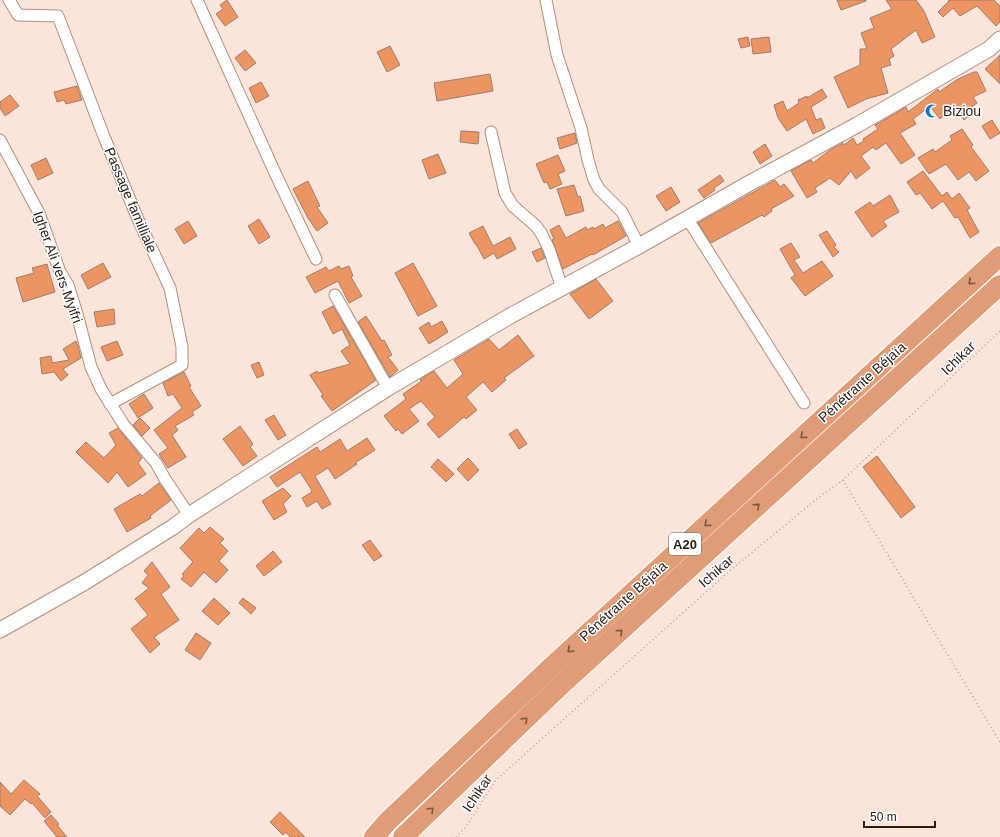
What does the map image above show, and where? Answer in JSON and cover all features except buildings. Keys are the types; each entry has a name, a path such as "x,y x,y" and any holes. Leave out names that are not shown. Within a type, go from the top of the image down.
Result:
{"highway":[{"name":"Pénétrante Béjaïa","path":"374,837 388,821 548,670 1000,256"},
{"name":"Pénétrante Béjaïa","path":"403,837 561,685 1000,285"}],"main road":[{"path":"0,630 85,582 388,388 510,316 857,125 990,49 1000,39"}],"street":[{"name":"Passage familliale","path":"9,0 18,15 58,16 134,210 170,288 182,347 182,365 110,404"},
{"path":"197,0 316,260"},
{"path":"546,0 557,55 581,128 594,180 599,189 622,212 639,246"},
{"path":"491,132 505,193 513,206 536,226 541,233 549,249 562,288"},
{"name":"Igher Ali vers Myifri","path":"0,140 39,213 60,272 68,285 91,367 102,389 124,425 156,463 189,516"},
{"path":"687,218 804,403"},
{"path":"335,295 388,388"}],"path":[{"name":"Ichikar","path":"456,837 466,827 496,780 732,569 818,498 843,480 1000,331"},
{"path":"843,480 1000,742"}],"place":[{"name":"Biziou","path":"932,111"}]}
